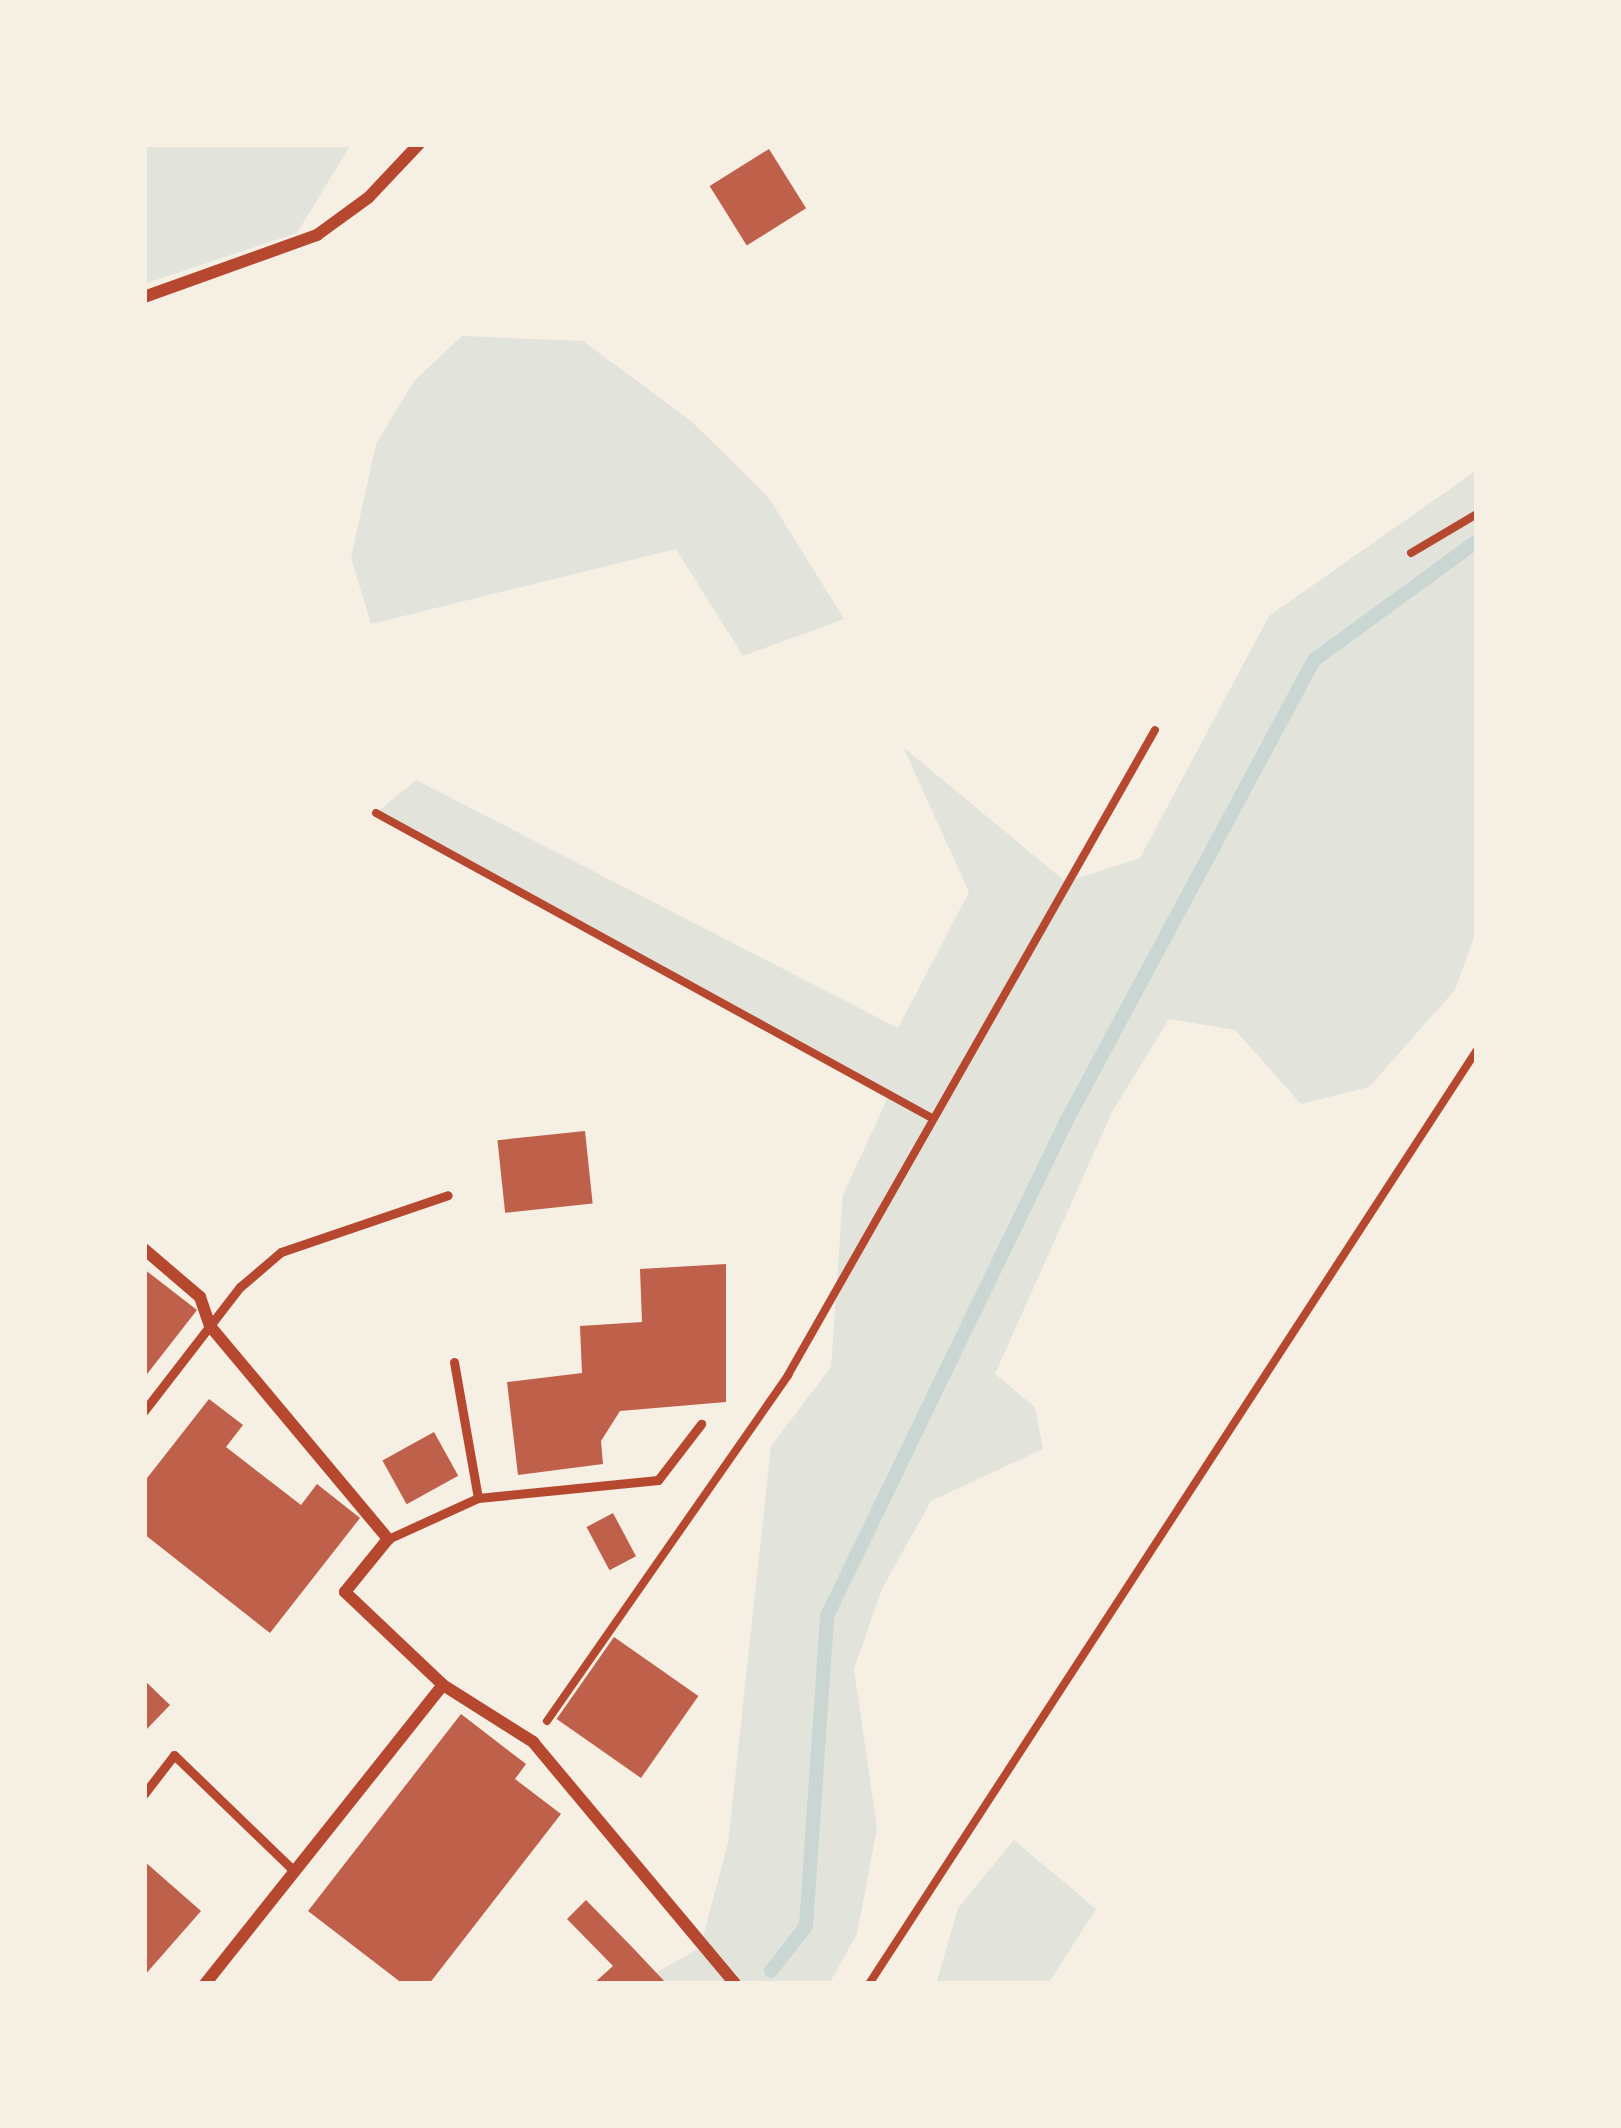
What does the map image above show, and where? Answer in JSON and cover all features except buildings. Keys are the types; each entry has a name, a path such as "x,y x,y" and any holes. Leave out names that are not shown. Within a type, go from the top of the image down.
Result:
{"street":[{"path":"144,297 317,235 368,199 419,144"},
{"path":"144,1249 200,1297 210,1326 388,1539 345,1592 442,1685 533,1742 735,1984"},
{"path":"205,1984 442,1685"}],"lane":[{"path":"144,1412 210,1326 281,1252 448,1195"},
{"path":"454,1362 478,1498"},
{"path":"388,1539 478,1498 658,1480 701,1424"},
{"path":"144,1794 174,1755 294,1871"}],"path":[{"path":"1411,553 1477,514"},
{"path":"533,1742 788,1375 1155,730"},
{"path":"376,813 932,1118"},
{"path":"868,1984 1477,1050"}],"shaded area":[{"path":"144,144 351,144 297,233 144,284"},
{"path":"462,336 583,341 691,421 769,498 844,619 743,656 676,549 371,624 351,558 376,444 414,381"},
{"path":"1477,470 1477,929 1455,990 1369,1087 1301,1104 1235,1030 1169,1019 1112,1112 995,1374 1035,1407 1043,1449 931,1501 882,1589 854,1669 877,1828 857,1934 829,1984 636,1984 700,1948 728,1843 771,1446 831,1367 843,1195 889,1095 376,813 416,780 898,1028 969,892 903,747 1066,882 1140,858 1269,616"},
{"path":"1014,1840 1096,1909 1048,1984 936,1984 958,1908"}],"waterway":[{"path":"771,1971 806,1926 827,1616 1067,1120 1314,660 1477,541"}]}
